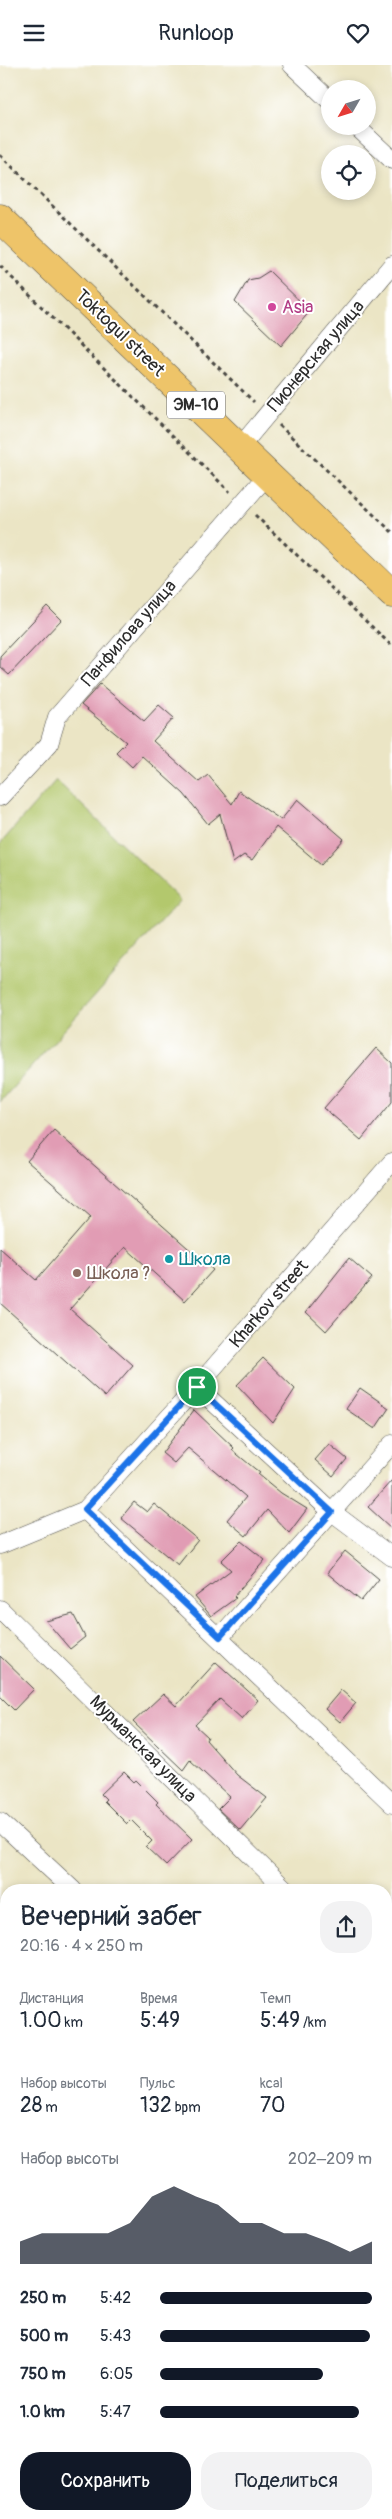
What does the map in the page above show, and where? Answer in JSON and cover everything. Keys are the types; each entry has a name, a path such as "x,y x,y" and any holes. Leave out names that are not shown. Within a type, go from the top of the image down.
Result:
{"highway":[{"name":"Toktogul street","path":"0,217 392,594"}],"street":[{"path":"292,65 321,92"},
{"path":"366,135 392,160"},
{"name":"Пионерская улица","path":"240,447 392,265"},
{"name":"Панфилова улица","path":"0,797 49,744 57,717 268,474"},
{"name":"Kharkov street","path":"0,1545 85,1509 197,1387 392,1162"},
{"path":"197,1387 332,1512 392,1557"},
{"path":"220,1637 392,1445"},
{"path":"85,1509 392,1804"},
{"name":"Мурманская улица","path":"0,1609 280,1884"},
{"path":"0,1822 67,1884"}],"path":[{"path":"0,155 267,414 392,532"},
{"path":"0,266 242,503 392,646"}],"green space":[{"path":"56,780 180,900 0,1102 0,844"}],"building":[{"name":"Asia","path":"269,271 310,311 281,346 235,302 248,280 258,278"},
{"path":"47,606 61,620 9,675 0,667 0,656"},
{"path":"100,684 144,721 159,705 174,718 153,741 199,782 208,775 232,804 239,791 281,820 298,799 344,839 321,865 276,827 252,860 244,855 233,863 220,814 208,824 184,794 142,756 132,767 116,752 126,742 81,705"},
{"path":"376,1048 392,1063 392,1102 361,1140 324,1108"},
{"name":"Школа","path":"54,1130 213,1270 185,1301 125,1247 70,1309 133,1365 105,1397 0,1303 0,1248 36,1280 91,1217 27,1161"},
{"path":"349,1258 372,1278 326,1331 306,1312"},
{"path":"263,1358 295,1389 273,1423 237,1385"},
{"path":"360,1388 389,1408 375,1429 346,1409"},
{"path":"194,1410 234,1448 232,1450 260,1473 258,1474 281,1493 307,1509 289,1533 267,1510 246,1536 227,1520 246,1497 188,1448 174,1463 162,1453"},
{"path":"329,1444 347,1459 333,1476 315,1460"},
{"path":"392,1480 392,1529 368,1507"},
{"path":"134,1502 147,1512 154,1504 198,1540 178,1565 121,1518"},
{"path":"241,1541 265,1560 234,1596 236,1598 211,1616 195,1597 231,1570 221,1561"},
{"path":"345,1551 379,1579 361,1601 327,1573"},
{"path":"73,1614 85,1637 70,1649 46,1621"},
{"path":"0,1656 34,1689 14,1710 0,1696"},
{"path":"216,1662 258,1700 242,1719 220,1699 195,1725 208,1737 206,1740 237,1775 267,1798 240,1830 218,1809 230,1797 190,1760 183,1770 133,1722 163,1694 176,1706"},
{"path":"341,1690 356,1703 340,1722 325,1709"},
{"path":"124,1772 134,1782 136,1780 158,1802 156,1804 192,1839 166,1866 146,1847 152,1841 131,1820 127,1824 104,1801 106,1799 101,1794"}],"place":[{"name":"Asia","path":"272,307"},
{"name":"Школа","path":"169,1259"},
{"name":"Школа ?","path":"77,1273"}],"route":[{"path":"197,1387 332,1512 220,1637 85,1509 197,1387"}]}
